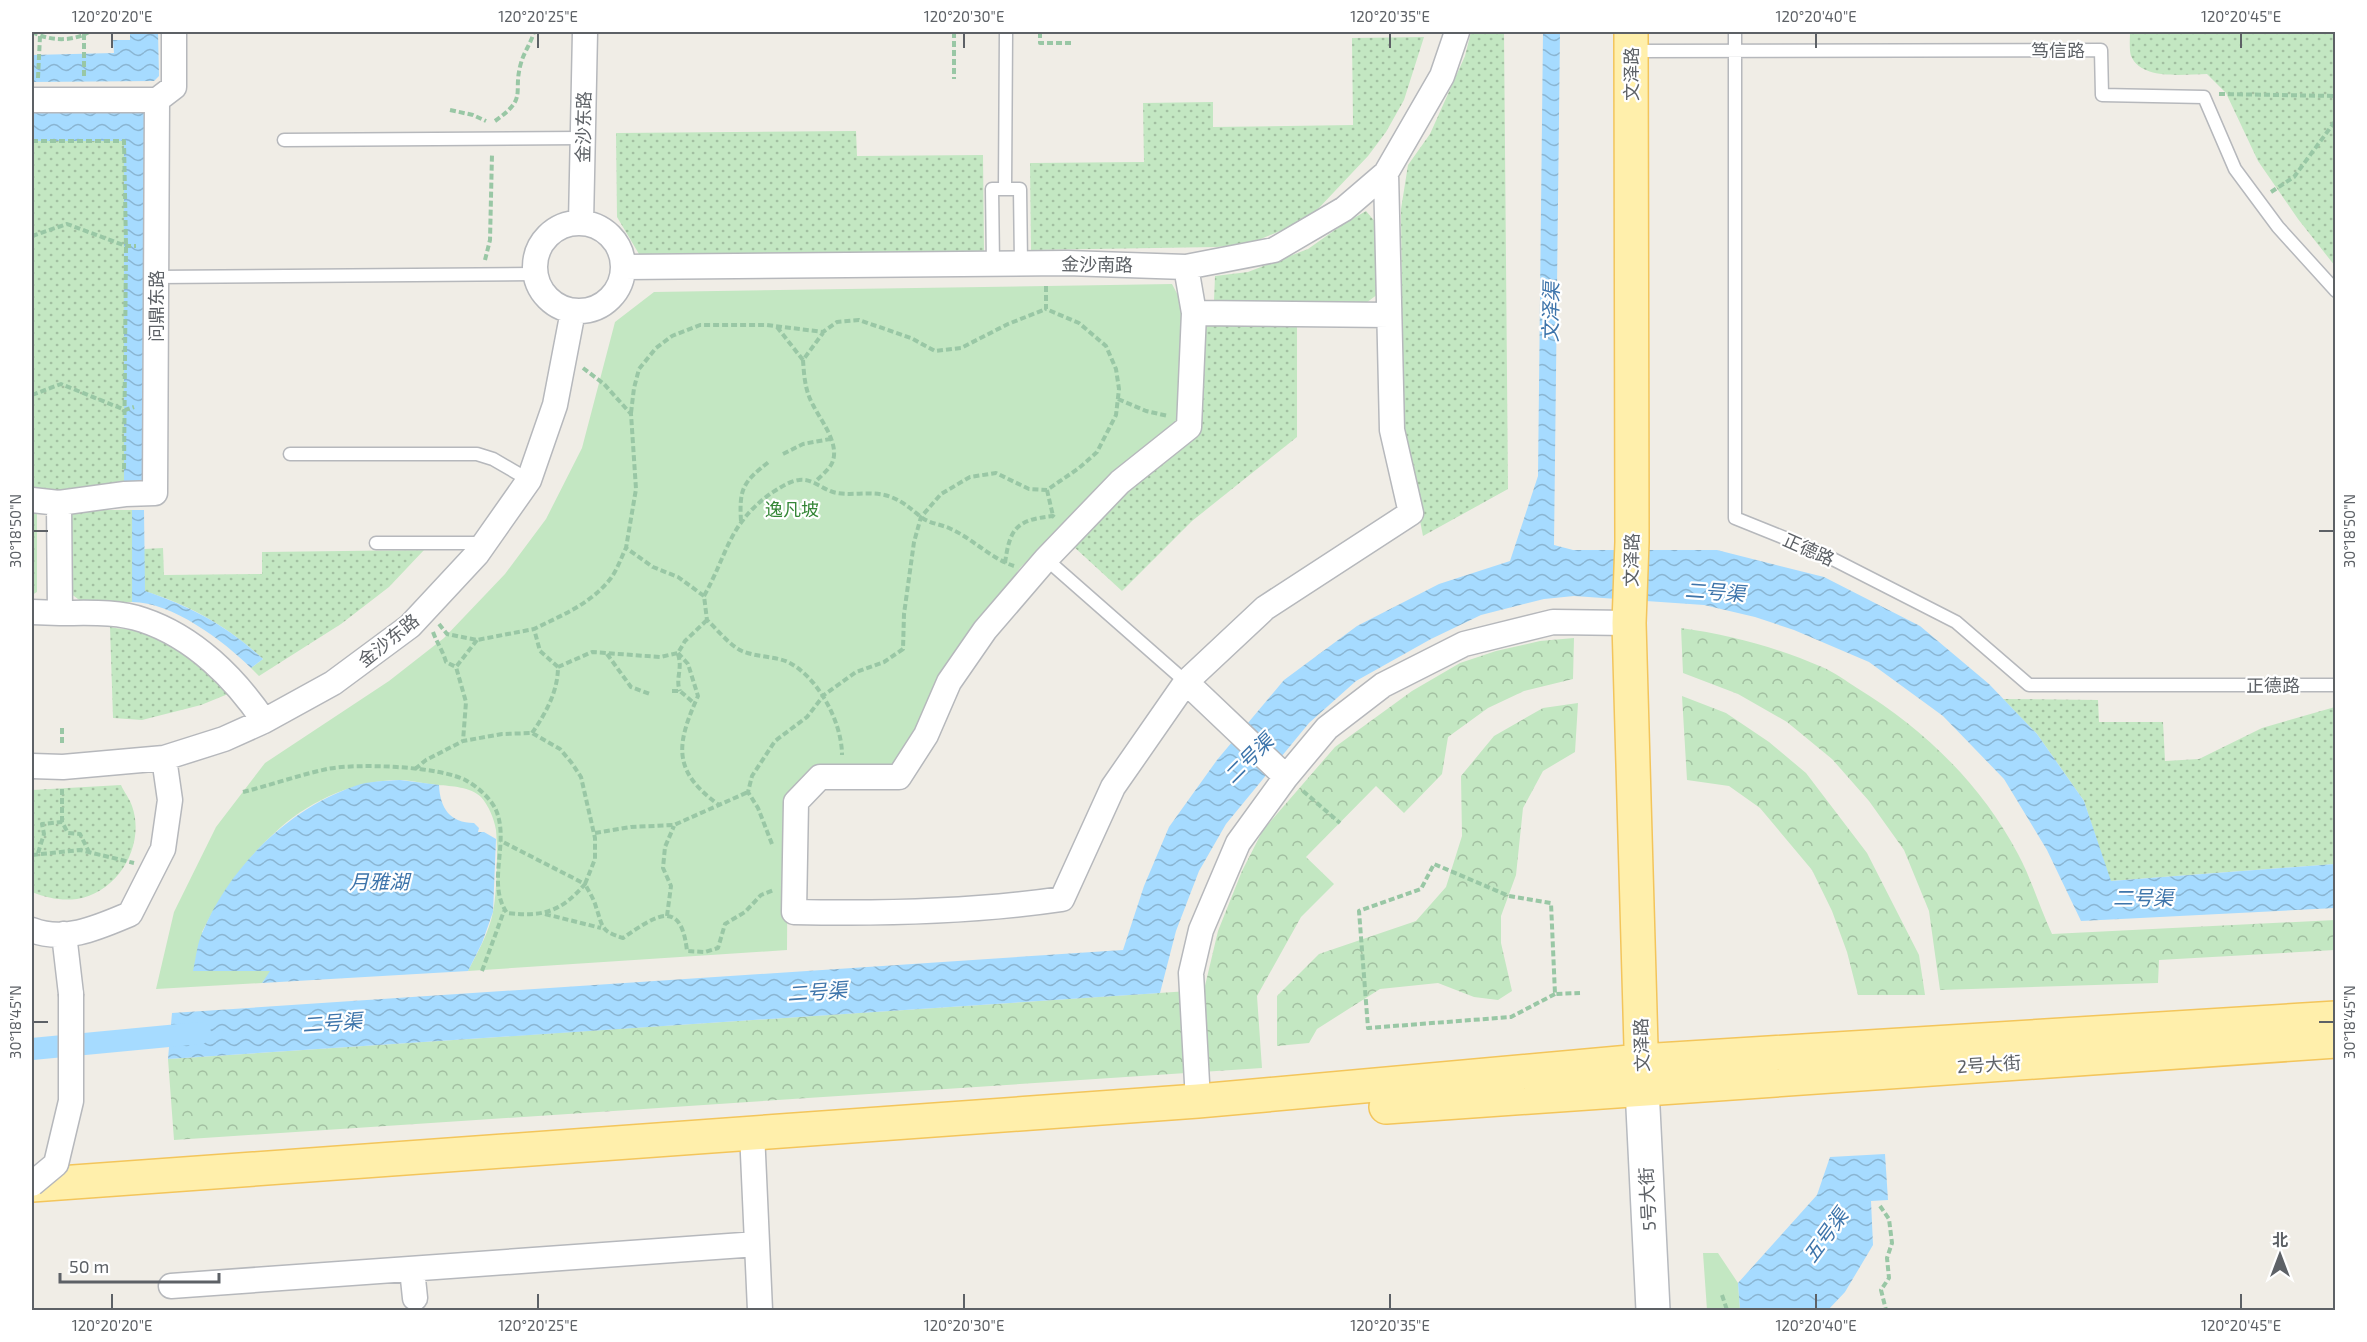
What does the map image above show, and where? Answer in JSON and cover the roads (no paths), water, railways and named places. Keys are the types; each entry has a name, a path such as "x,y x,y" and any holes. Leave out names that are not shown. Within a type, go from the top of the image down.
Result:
{"main road":[{"name":"文泽路","path":"1631,41 1632,542 1629,618 1642,1075"},
{"path":"32,1184 752,1143 1642,1075 2336,1018"},
{"name":"2号大街","path":"1642,1075 2336,1041"},
{"path":"32,1207 1198,1101 1642,1075"},
{"name":"5号大街","path":"1642,1075 1653,1311"}],"street":[{"path":"35,91 157,100 174,87 174,32"},
{"name":"金沙东路","path":"580,223 585,32"},
{"name":"金沙南路","path":"624,267 1046,263 1186,267 1274,250 1344,209 1386,173 1442,76 1457,32"},
{"name":"问鼎东路","path":"32,500 59,503 124,494 155,494 157,100"},
{"path":"1186,267 1194,313 1189,427 1120,483 1046,559 985,630 949,682 926,735 899,777 820,777 796,802 794,912 834,913 1009,907 1062,899 1113,787 1186,682 1265,608 1411,513 1392,430 1386,173"},
{"path":"588,223 603,229 614,239 622,252 624,267 622,282 614,295 603,305 588,310 573,311 560,307 548,299 539,287 535,274 535,259 548,234 560,226 588,223"},
{"name":"金沙东路","path":"32,766 63,767 164,758 225,739 264,722 333,683 410,626 477,554 529,480 555,405 573,311"},
{"path":"1194,313 1389,315"},
{"path":"59,503 60,613"},
{"path":"32,612 110,613 143,620 174,634 199,649 245,692 264,722"},
{"path":"1198,1101 1191,974 1201,930 1238,843 1283,774 1327,728 1383,685 1464,644 1553,622 1629,618"},
{"path":"1186,682 1283,774"},
{"path":"32,930 42,934 86,932 130,914 163,849 170,800 164,758"},
{"path":"32,1184 56,1164 71,1101 71,994 64,934"},
{"path":"752,1143 760,1311"},
{"path":"171,1286 757,1244"},
{"path":"412,1269 415,1298"}],"lane":[{"path":"1005,189 1006,32"},
{"name":"正德路","path":"1735,32 1735,518 1817,551 1956,622 2029,685 2336,685"},
{"name":"笃信路","path":"1631,41 1735,50 2101,50 2102,96 2204,97 2235,169 2278,227 2336,291"},
{"path":"284,140 583,138"},
{"path":"993,264 992,189 1020,189 1022,263"},
{"path":"156,277 535,274"},
{"path":"290,453 477,453 529,480"},
{"path":"376,543 484,543"},
{"path":"1046,559 1186,682"}],"water":[{"path":"130,32 158,32 159,76 154,81 32,82 32,55 114,53 113,40 130,40"},
{"name":"文泽渠","path":"1543,32 1560,32 1554,545 1573,550 1717,550 1824,577 1920,626 1989,684 2037,734 2084,801 2111,881 2335,864 2335,908 2081,921 2047,850 2004,779 1943,716 1869,662 1794,630 1755,617 1704,605 1574,596 1544,599 1481,615 1431,639 1356,681 1309,723 1226,824 1199,871 1176,931 1160,993 168,1059 172,1013 1123,950 1144,886 1169,827 1217,760 1284,680 1357,626 1439,584 1510,561 1538,476"},
{"path":"32,108 145,108 145,481 124,481 124,141 32,141"},
{"path":"132,510 144,510 145,591 208,618 236,636 263,659 251,668 212,635 180,616 147,604 132,602"},
{"name":"月雅湖","path":"400,780 439,785 442,801 448,813 459,820 474,823 479,828 478,832 484,832 496,839 493,912 482,943 468,971 262,983 270,971 193,971 199,940 215,907 245,863 264,843 307,809 330,796 360,784"},
{"name":"五号渠","path":"1885,1154 1888,1200 1871,1201 1873,1245 1845,1292 1828,1310 1740,1310 1738,1283 1817,1195 1830,1157"}],"waterway":[{"name":"二号渠","path":"32,1049 200,1033"}],"park label":[{"name":"逸凡坡","path":"792,509"}]}
